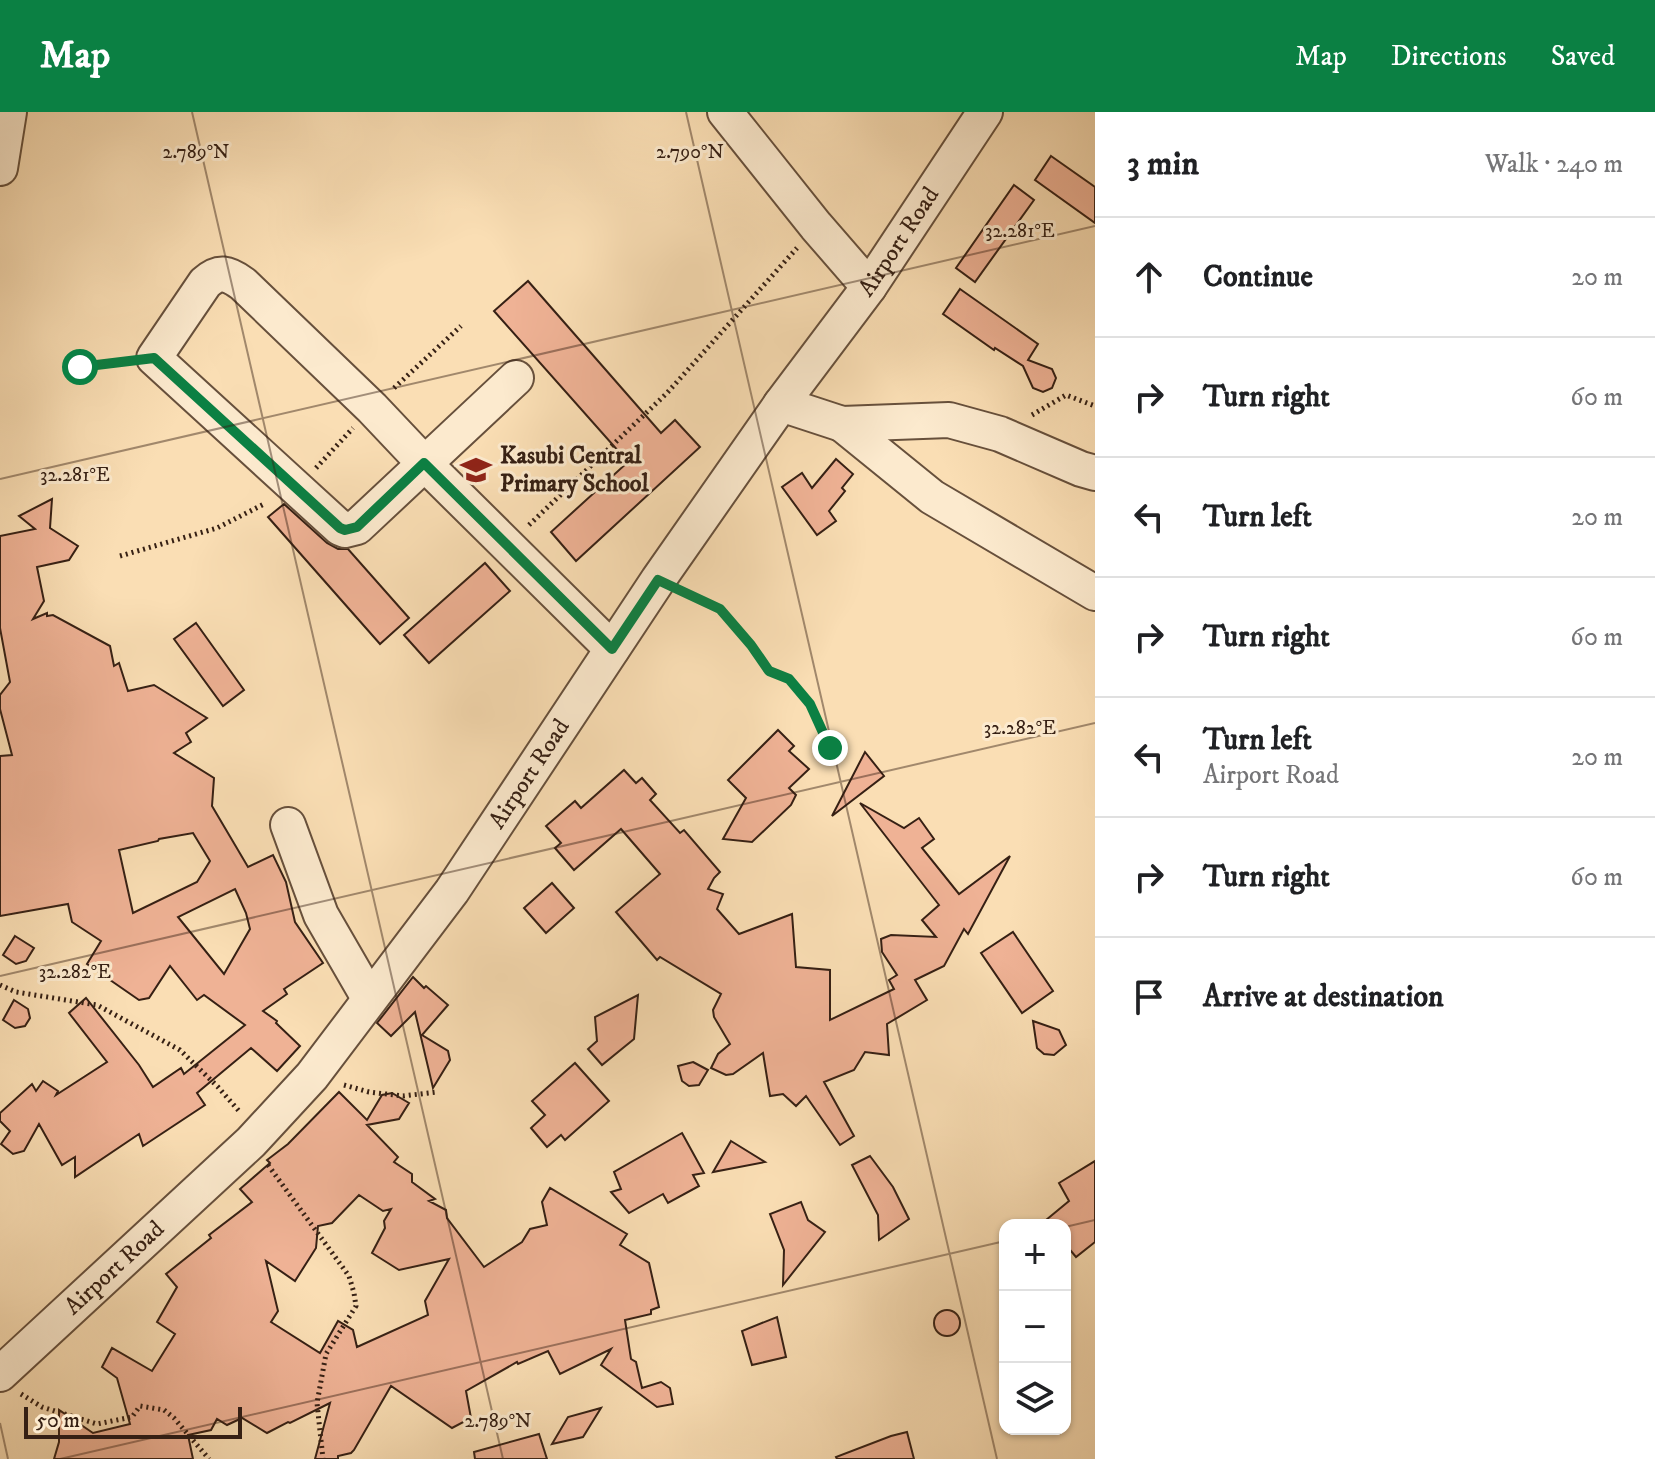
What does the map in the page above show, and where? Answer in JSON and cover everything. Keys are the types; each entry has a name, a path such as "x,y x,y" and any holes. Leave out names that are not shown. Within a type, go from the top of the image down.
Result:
{"street":[{"path":"0,168 9,112"},
{"path":"725,112 869,287"},
{"name":"Airport Road","path":"5,1381 255,1138 312,1076 452,891 658,580 781,404 869,287 985,112"},
{"path":"516,378 424,463 357,527 345,530 154,358 205,283 213,276 231,276 361,398 424,463 507,547 612,649"},
{"path":"781,404 842,424 949,420 1000,434 1095,473"},
{"path":"842,424 932,497 1095,593"},
{"path":"288,825 321,915 369,998"}],"path":[{"path":"507,547 667,393 816,226"},
{"path":"80,367 154,358"},
{"path":"1000,434 1066,395 1095,406"},
{"path":"120,556 217,528 297,488"},
{"path":"658,580 720,609 769,671 789,679 810,704 830,748"},
{"path":"0,985 16,992 97,1005 180,1050 218,1087 255,1138 349,1276 354,1293 356,1306 326,1354 317,1403 323,1459"},
{"path":"312,1076 369,1092 403,1096 437,1092"},
{"path":"5,1381 42,1407 97,1424 132,1417 140,1406 164,1410 209,1459"}],"building":[{"path":"1051,156 1095,187 1095,223 1035,180"},
{"path":"1014,185 1034,200 975,282 956,268"},
{"path":"528,281 661,433 675,420 700,447 576,561 551,532 628,462 494,311"},
{"path":"960,289 1038,344 1028,360 1052,369 1056,378 1052,388 1043,392 1033,388 1023,366 943,314"},
{"path":"836,459 853,474 842,488 845,491 829,511 836,521 817,535 782,487 802,473 812,488"},
{"path":"52,499 50,528 78,546 69,560 37,567 44,601 33,619 47,613 47,616 53,615 110,646 114,666 119,663 128,691 154,685 207,718 186,733 191,742 174,753 214,778 212,806 248,867 273,855 286,882 295,922 323,963 284,989 287,994 263,1011 300,1046 277,1071 251,1048 197,1093 205,1105 143,1146 139,1134 75,1177 75,1157 62,1165 39,1124 24,1151 13,1154 1,1144 10,1131 0,1121 0,1113 32,1084 36,1091 43,1081 58,1091 56,1095 107,1062 69,1013 86,998 153,1087 181,1068 184,1074 245,1025 204,995 197,1000 170,966 149,998 139,1000 87,964 101,941 72,922 68,904 0,916 0,756 12,755 0,709 0,695 10,682 0,628 0,536 35,529 19,516","holes":["193,833 210,861 197,882 133,913 119,850","235,889 250,929 224,974 178,917"]},
{"path":"284,504 327,543 338,549 348,549 409,618 380,644 268,517"},
{"path":"485,563 510,591 429,663 404,635"},
{"path":"196,623 244,690 223,706 174,639"},
{"path":"778,730 794,746 789,751 809,769 789,788 796,795 791,805 752,842 723,839 746,798 728,780"},
{"path":"865,752 884,776 832,816"},
{"path":"624,770 636,783 642,778 656,794 650,800 680,833 684,830 720,872 708,889 723,894 717,909 739,934 792,914 796,967 830,970 830,1020 894,989 889,980 897,975 882,952 881,939 891,935 936,937 922,920 939,905 860,803 904,828 919,818 934,839 922,848 959,894 1010,856 968,934 964,929 944,966 915,980 927,1000 887,1024 889,1055 865,1052 854,1070 824,1082 854,1136 840,1145 806,1096 796,1106 783,1094 770,1096 763,1053 733,1074 726,1075 711,1068 718,1054 730,1044 714,1017 713,1010 721,994 660,957 657,960 616,912 660,874 621,829 574,870 555,848 561,843 546,826 575,801 581,808"},
{"path":"552,883 574,908 546,933 524,908"},
{"path":"1013,932 1053,991 1022,1013 981,953"},
{"path":"15,936 34,948 26,961 16,964 3,955"},
{"path":"413,977 448,1005 422,1035 448,1051 450,1060 433,1088 415,1012 391,1036 377,1023"},
{"path":"638,995 634,1039 602,1065 588,1049 597,1041 595,1017"},
{"path":"14,1000 28,1009 30,1018 25,1026 15,1028 3,1020"},
{"path":"1033,1021 1059,1030 1066,1045 1054,1055 1044,1054 1037,1048"},
{"path":"693,1062 708,1070 699,1085 689,1086 682,1081 678,1066"},
{"path":"575,1063 609,1101 565,1140 561,1135 547,1147 531,1128 545,1115 532,1101"},
{"path":"339,1092 367,1120 382,1095 392,1093 409,1103 399,1119 367,1125 398,1157 394,1162 412,1174 412,1182 435,1199 429,1201 446,1210 447,1218 484,1267 522,1242 530,1229 547,1225 542,1202 550,1188 627,1234 620,1245 649,1263 659,1307 651,1310 651,1314 625,1320 631,1359 636,1362 642,1388 661,1382 670,1388 673,1404 657,1407 601,1365 611,1349 560,1374 548,1351 517,1362 466,1391 471,1418 452,1428 391,1386 354,1450 338,1456 338,1459 315,1459 330,1403 267,1433 242,1418 227,1425 217,1419 211,1430 188,1435 193,1459 54,1459 59,1442 59,1410 93,1433 130,1424 117,1378 102,1367 112,1348 152,1371 175,1334 157,1322 177,1287 166,1274 252,1202 240,1189 270,1163 267,1160 288,1144","holes":["359,1195 383,1211 391,1209 372,1253 399,1270 449,1259 425,1301 428,1315 357,1347 353,1330 338,1321 320,1353 271,1322 278,1311 266,1261 295,1281 316,1248 318,1226 332,1223"]},
{"path":"682,1133 704,1173 693,1175 699,1186 668,1203 663,1194 629,1213 611,1192 621,1189 614,1172"},
{"path":"731,1141 765,1162 713,1172"},
{"path":"870,1156 893,1187 909,1219 879,1240 878,1215 852,1165"},
{"path":"1095,1161 1095,1242 1076,1257 1071,1251 1071,1219 1047,1219 1069,1201 1059,1183"},
{"path":"801,1202 808,1220 825,1232 783,1285 784,1250 770,1214"},
{"path":"947,1310 957,1313 960,1323 957,1333 947,1336 937,1333 934,1323 937,1313"},
{"path":"777,1317 786,1357 752,1365 742,1331"},
{"path":"601,1408 583,1437 552,1444 568,1417"},
{"path":"907,1432 914,1459 836,1457 891,1436"},
{"path":"539,1434 547,1459 475,1459 474,1452"}],"place":[{"name":"Kasubi Central Primary School","path":"476,470"}],"route":[{"path":"80,367 154,358 345,530 357,527 424,463 612,649 658,580 720,609 769,671 789,679 810,704 830,748"}]}
